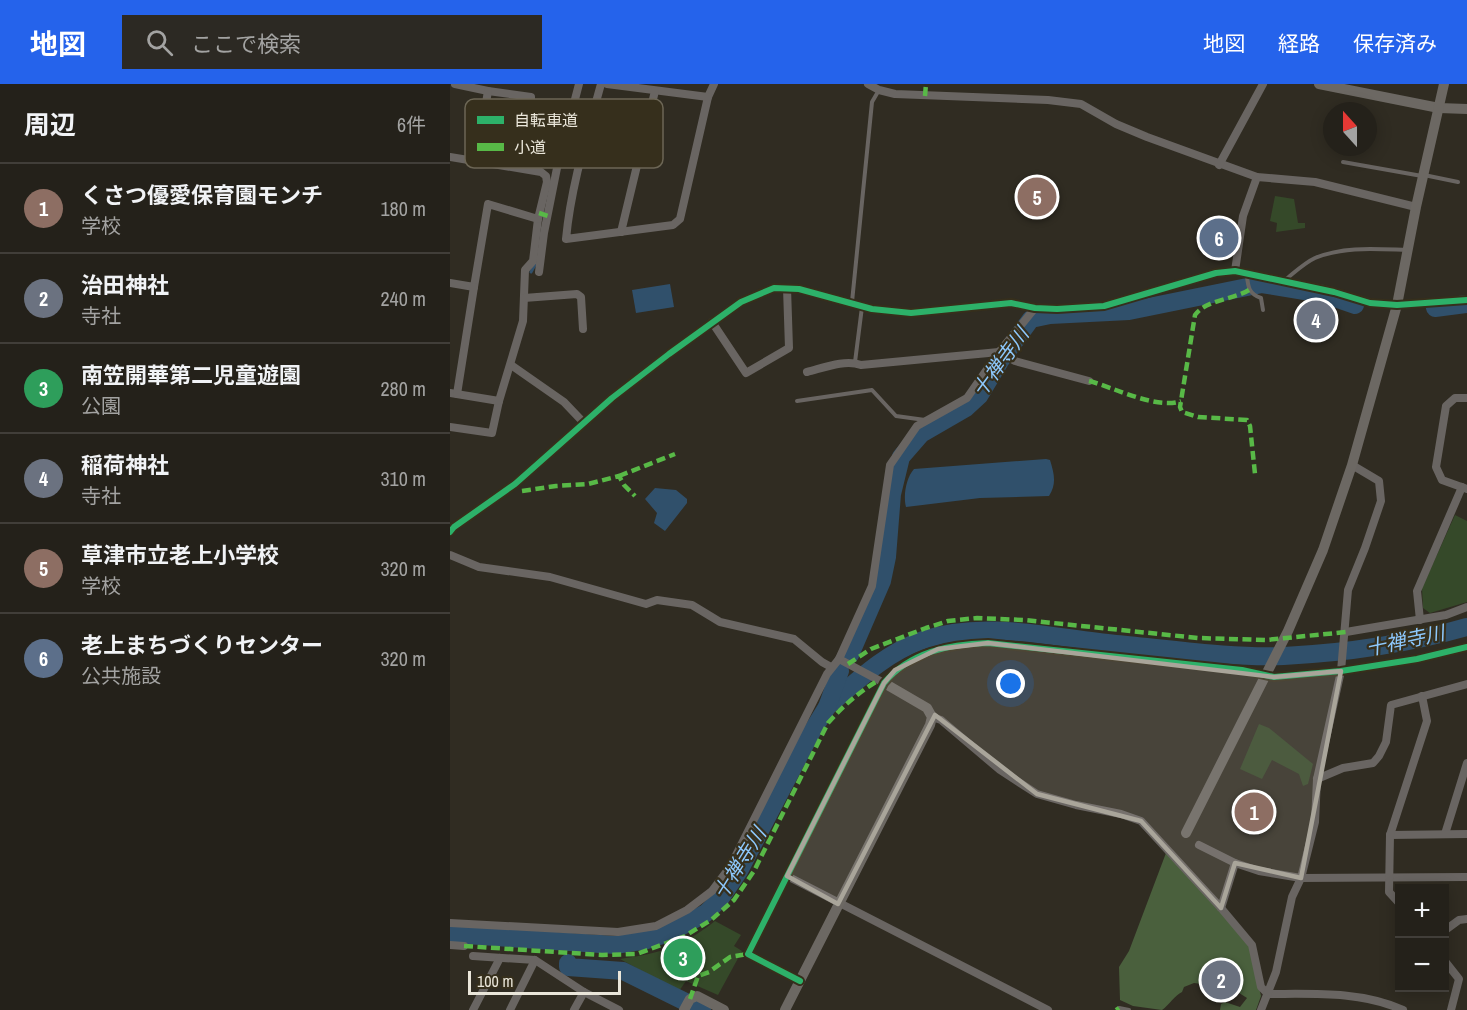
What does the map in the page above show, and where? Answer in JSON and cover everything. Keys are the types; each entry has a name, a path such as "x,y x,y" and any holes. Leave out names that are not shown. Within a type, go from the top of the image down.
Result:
{"street":[{"path":"455,84 531,97 531,99"},
{"path":"575,99 579,84"},
{"path":"597,99 601,84"},
{"path":"607,84 708,97"},
{"path":"579,168 566,239 673,225 680,219 708,97 714,84"},
{"path":"868,84 879,90 914,95 1048,100 1081,104 1116,124 1219,165 1257,177 1315,182 1416,207"},
{"path":"1219,165 1263,84"},
{"path":"1319,84 1349,87 1439,108 1467,109"},
{"path":"1186,833 1288,631 1323,550 1352,465 1397,305 1416,207 1444,84"},
{"path":"487,99 488,91"},
{"path":"653,99 655,91"},
{"path":"450,157 465,160"},
{"path":"450,426 492,433 523,321 525,270 533,261 537,219 547,182 546,176 541,172 513,168"},
{"path":"539,272 557,168"},
{"path":"621,232 636,168"},
{"path":"1235,271 1243,216 1257,177"},
{"path":"499,401 454,393 488,204 537,219"},
{"path":"450,532 515,484 584,423 669,354 741,302 774,288 809,291 872,309 911,313 1011,303 1035,308 1058,309 1104,306 1215,273 1235,271 1371,303 1397,305 1467,300"},
{"path":"450,283 474,287"},
{"path":"712,322 746,373 789,348 787,288"},
{"path":"524,298 577,294 580,297 583,329"},
{"path":"450,922 618,932 656,926 687,910 712,891 730,867 831,667 839,659 872,586 890,465 917,426 967,398 1003,354 1035,308"},
{"path":"807,372 855,363 861,365 1003,354 1089,381"},
{"path":"511,365 564,402 584,423"},
{"path":"1420,620 1417,591 1464,489 1442,480 1436,467 1446,406 1455,398 1467,398"},
{"path":"1262,1010 1276,972 1292,897 1300,878 1315,822 1317,779 1341,671 1348,590 1381,501 1378,482 1352,465"},
{"path":"450,555 480,567 550,577 646,604 657,600 692,605 720,622 794,639 831,667"},
{"path":"1345,636 1446,615 1467,607"},
{"path":"800,981 748,954 884,682 895,670 938,649 956,644 987,643 1242,670 1274,676 1341,671 1417,659 1467,648"},
{"path":"839,659 927,708 932,717 941,720 1000,770 1037,794 1141,821 1252,945 1261,987 1268,994 1353,996 1378,1000 1403,1010"},
{"path":"1317,779 1343,768 1373,763 1386,742 1391,705 1467,684"},
{"path":"1395,899 1389,892 1390,835 1427,721 1422,696"},
{"path":"785,1010 932,717"},
{"path":"1445,834 1467,763"},
{"path":"1390,835 1467,834"},
{"path":"1199,845 1235,863 1259,871 1300,878 1467,876"},
{"path":"1221,908 1235,863"},
{"path":"787,876 1048,1010"},
{"path":"1449,927 1459,920 1467,920"},
{"path":"450,945 464,946"},
{"path":"473,956 535,960 584,992 619,1010"},
{"path":"473,1010 500,957"},
{"path":"510,1010 535,960"},
{"path":"1449,965 1463,980 1451,1010"},
{"path":"574,1010 584,992"},
{"path":"684,1010 690,999 697,996 724,1010"}],"lane":[{"path":"852,303 872,102 879,90"},
{"path":"1343,162 1458,182"},
{"path":"1284,281 1313,259 1333,252 1366,249 1408,250"},
{"path":"1247,273 1249,290 1261,298 1263,310"},
{"path":"855,363 862,305"},
{"path":"797,401 872,390 896,416 926,420"},
{"path":"1119,1008 1129,1010"}],"highlighted area":[{"path":"988,643 1274,677 1341,671 1301,878 1235,863 1221,908 1141,821 1037,794 935,715 838,904 787,876 884,683 895,670 938,649"}],"green space":[{"path":"1275,196 1294,199 1298,223 1305,223 1305,228 1276,232 1277,223 1270,221"},
{"path":"1455,515 1467,521 1467,602 1430,613 1423,608 1422,588"},
{"path":"1259,724 1269,728 1313,764 1308,784 1303,786 1299,774 1272,760 1262,779 1240,769"},
{"path":"1166,853 1245,938 1250,949 1261,996 1256,1010 1220,1010 1221,1004 1225,1002 1240,1007 1247,998 1236,991 1236,974 1226,971 1226,968 1218,969 1210,985 1194,983 1184,987 1182,992 1162,1010 1133,1006 1120,1000 1119,967 1129,951"},
{"path":"715,921 741,935 734,946 742,951 718,995 686,981 679,991 620,959 670,948 692,937"}],"water":[{"path":"670,284 674,307 636,313 632,290"},
{"path":"1050,460 1054,478 1049,496 980,498 906,507 906,487 914,469"},
{"path":"655,488 676,490 687,499 687,503 665,531 654,523 657,513 645,499"}],"waterway":[{"path":"531,272 536,263"},
{"name":"十禅寺川","path":"850,655 882,581 887,557 892,494 901,457 921,434 966,408 979,396 1000,361 1031,319 1050,315 1129,311 1262,284 1323,294 1355,305"},
{"name":"十禅寺川","path":"1435,308 1467,304"},
{"name":"十禅寺川","path":"827,707 896,652 923,640 970,631 1019,632 1200,653 1284,656 1376,647 1467,627"},
{"name":"十禅寺川","path":"450,934 615,945 647,940 669,933 706,913 720,899 739,871 811,733 827,707 840,671"},
{"path":"568,963 568,967 623,971 702,1010"}],"marked path":[{"path":"925,96 926,84"},
{"path":"539,213 548,216"},
{"path":"1249,290 1206,306 1195,315 1180,407 1182,412 1198,417 1247,420 1250,426 1255,474"},
{"path":"1089,381 1160,403 1181,401"},
{"path":"619,476 675,454"},
{"path":"522,491 588,484 619,476 635,496"},
{"path":"848,664 871,649 926,628 948,621 977,618 1024,620 1198,638 1266,640 1346,632"},
{"path":"464,946 602,955 637,954 685,936 711,920 734,900 754,871 828,723 852,699 879,680"},
{"path":"690,999 698,976 709,972 730,957 748,954"}],"cycle path":[{"path":"450,532 515,484 612,398 669,354 741,302 774,288 799,289 872,309 911,313 1011,303 1035,308 1057,309 1104,306 1216,273 1235,271 1334,292 1370,303 1397,305 1467,300"},
{"path":"800,981 748,954 884,683 894,672 918,657 959,645 988,643 1242,670 1274,677 1341,671 1417,659 1467,647"}],"place":[{"name":"草津市立老上小学校","path":"1037,197"},
{"name":"老上まちづくりセンター","path":"1219,238"},
{"name":"稲荷神社","path":"1316,320"},
{"name":"くさつ優愛保育園モンチ","path":"1254,812"},
{"name":"南笠開華第二児童遊園","path":"683,958"},
{"name":"治田神社","path":"1221,980"}]}
